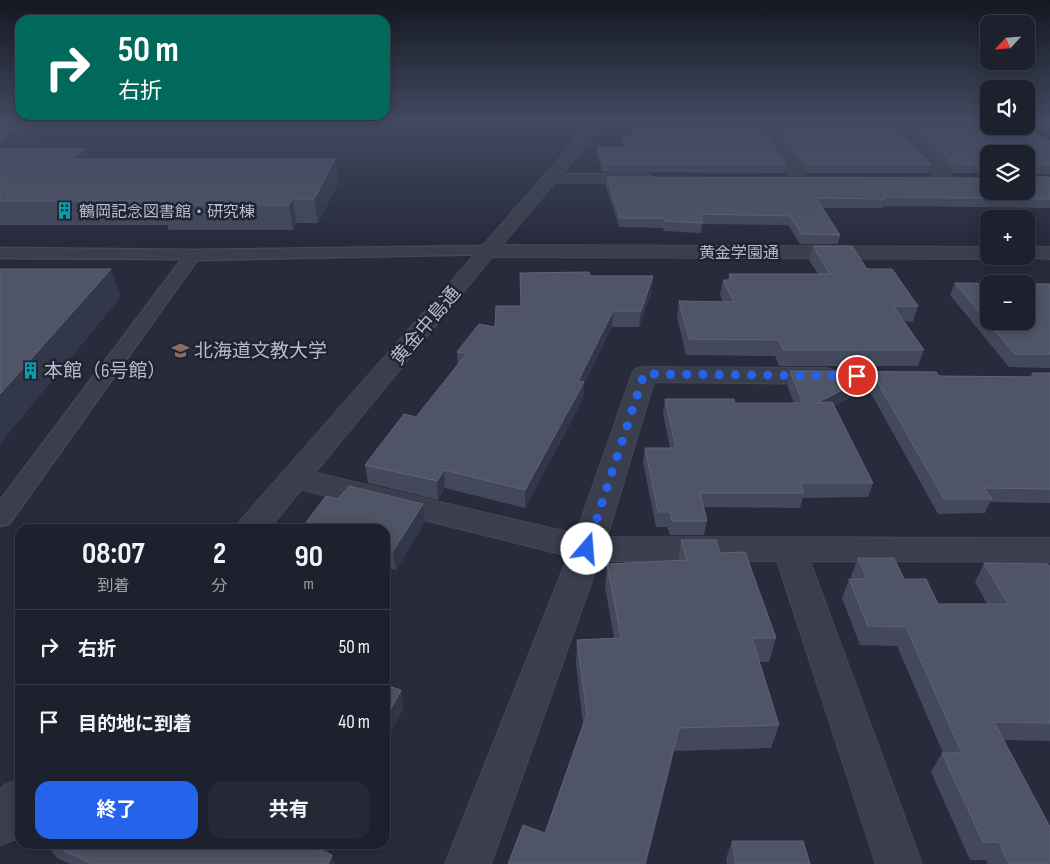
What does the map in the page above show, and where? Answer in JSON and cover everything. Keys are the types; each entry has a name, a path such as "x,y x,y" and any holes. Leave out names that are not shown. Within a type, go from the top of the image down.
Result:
{"street":[{"name":"黄金中島通","path":"255,524 566,160"},
{"path":"786,160 799,179"},
{"path":"928,179 956,179 933,160"},
{"path":"550,179 660,179"},
{"path":"779,179 819,179"},
{"name":"黄金学園通","path":"488,251 980,253"},
{"path":"1035,253 1050,253"},
{"path":"468,864 587,549 644,374 852,376"},
{"path":"295,478 587,549 1050,550"},
{"path":"789,549 898,864"},
{"path":"0,823 15,806"}],"lane":[{"path":"0,253 193,255 488,251"},
{"path":"0,518 193,255"}],"building":[{"path":"0,160 334,160 314,199 292,199 289,205 162,205 165,201 0,201"},
{"path":"602,160 783,160 786,164 603,164"},
{"path":"804,160 927,160 931,164 807,164"},
{"path":"952,160 980,160 980,164 956,164"},
{"path":"1035,160 1050,160 1050,165 1035,165"},
{"path":"607,177 980,178 980,198 816,198 840,235 802,234 790,216 700,214 703,223 665,221 664,218 620,218"},
{"path":"1035,177 1050,177 1050,199 1035,199"},
{"path":"813,246 852,246 867,269 892,269 918,306 893,306 924,350 783,350 779,340 689,339 679,301 734,302 723,280 732,280 729,274 830,274"},
{"path":"0,269 111,269 0,394"},
{"path":"589,272 590,276 653,276 641,311 613,311 578,381 584,382 525,490 444,470 437,481 365,465 404,414 416,417 467,353 457,352 479,324 495,327 496,306 521,306 520,273"},
{"path":"955,283 980,283 980,313"},
{"path":"1035,284 1050,284 1050,354 1015,354 995,330 1035,330"},
{"path":"790,371 936,372 939,376 1034,377 1032,373 1050,373 1050,489 984,488 992,499 944,499 873,374 817,403 832,402 873,483 800,483 804,493 700,493 707,521 672,521 670,512 658,512 645,448 676,448 665,399 734,399 735,403 803,403"},
{"path":"349,486 423,504 393,551 390,550 390,524 305,524 326,496 338,499"},
{"path":"681,540 716,540 720,553 745,552 776,638 752,638 779,725 679,728 645,864 508,864 523,825 545,833 587,714 577,640 621,638 607,564 687,560"},
{"path":"858,558 894,558 904,579 926,579 938,604 1008,604 984,563 1048,564 1050,567 1050,723 994,722 1050,827 1050,864 1009,864 999,842 983,842 942,753 962,753 906,627 868,626 849,579 867,579"},
{"path":"390,687 401,690 390,711"},
{"path":"732,841 803,841 810,864 736,864"},
{"path":"60,849 317,849 332,855 328,864 92,864"}],"place":[{"name":"鶴岡記念図書館・研究棟","path":"65,211"},
{"name":"北海道文教大学","path":"180,350"},
{"name":"本館（6号館）","path":"30,370"}],"route":[{"path":"587,549 644,374 857,376"}]}
